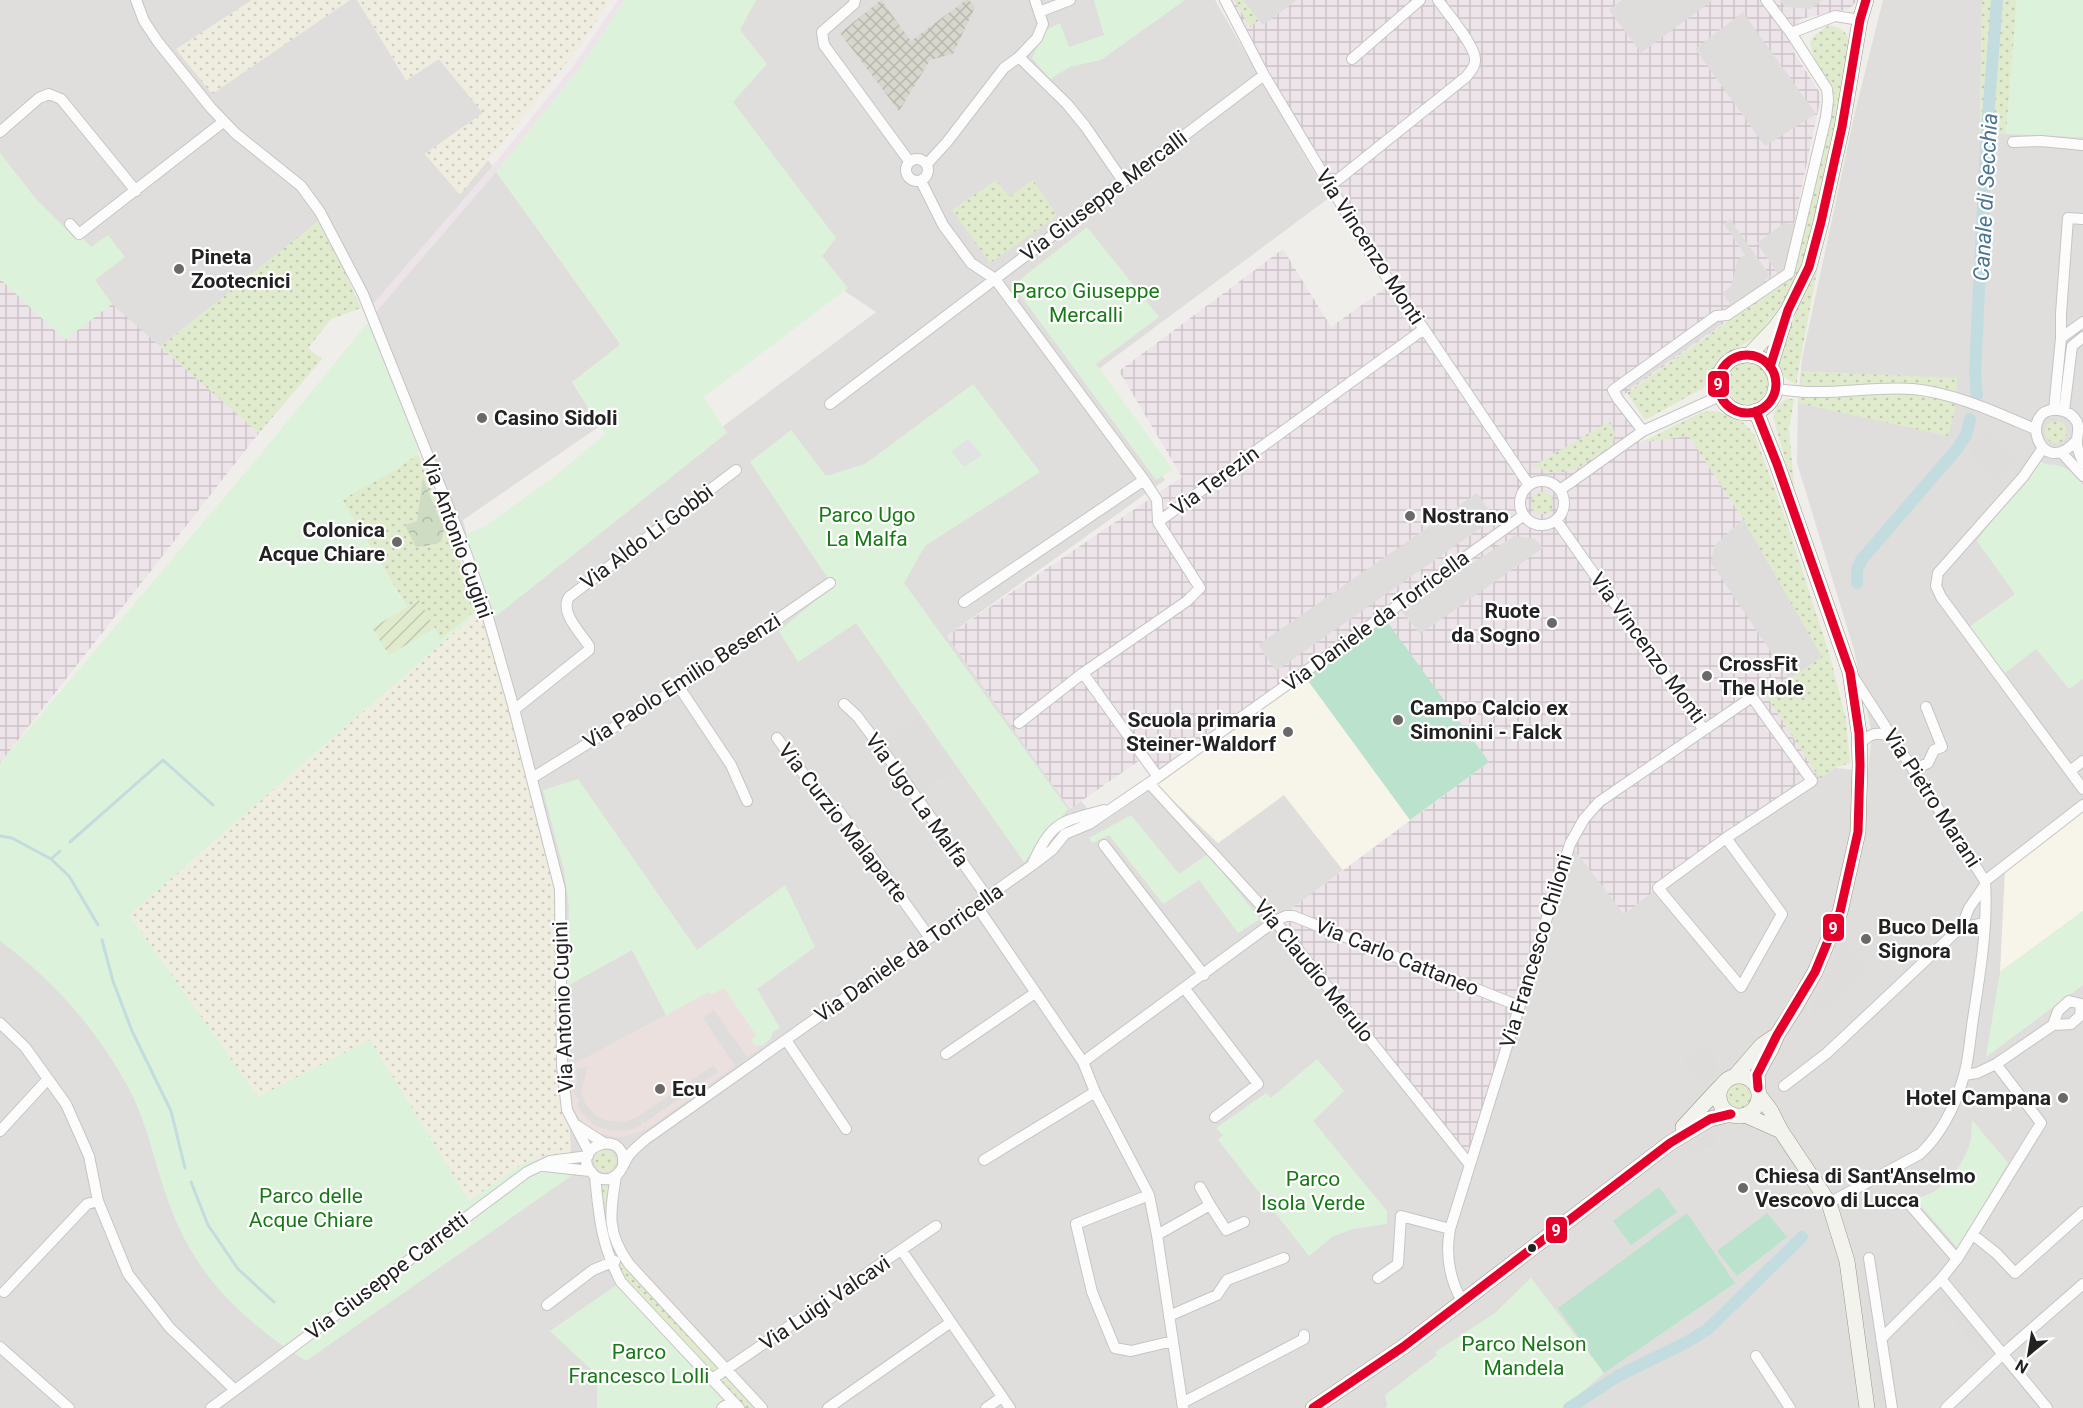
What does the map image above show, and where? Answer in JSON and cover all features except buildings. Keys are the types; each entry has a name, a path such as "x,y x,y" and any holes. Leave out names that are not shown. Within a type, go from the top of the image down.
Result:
{"main road":[{"path":"1770,367 1788,310 1809,267 1821,222 1866,0"},
{"path":"1749,355 1775,328 1788,310"},
{"path":"1749,355 1761,359 1770,367 1774,374 1775,389 1769,403 1756,411 1739,412 1731,408 1720,396 1718,379 1726,364 1732,359 1749,355"},
{"path":"1313,1408 1463,1303 1670,1143 1710,1119 1738,1115 1755,1107 1758,1091 1757,1075 1777,1035 1796,1007 1815,972 1840,912 1858,832 1860,744 1850,672 1756,411"},
{"path":"1670,1143 1724,1081 1736,1076 1762,1045 1777,1035"},
{"path":"1736,1076 1749,1078 1829,1203 1847,1261 1865,1408"},
{"path":"1720,1087 1719,1103 1722,1108 1781,1131"}],"street":[{"name":"Via Antonio Cugini","path":"136,0 144,21 158,42 223,122 301,186 320,212 346,259 371,313 460,536 485,607 560,889 562,1066 567,1110 589,1154 587,1165 592,1174 603,1244 610,1263 621,1282 736,1404"},
{"path":"855,0 854,4 822,32 825,45 909,161"},
{"path":"927,164 947,142 1004,68 1020,57 1037,38 1043,24 1035,0"},
{"path":"1039,12 1070,0"},
{"name":"Via Vincenzo Monti","path":"1225,0 1264,75 1373,258 1424,329 1529,485"},
{"path":"1352,59 1420,0"},
{"path":"1330,186 1473,69 1476,58 1472,47 1437,0"},
{"path":"1643,431 1613,390 1716,316 1727,315 1789,273 1827,117 1828,100 1827,89 1791,33 1766,0"},
{"path":"1791,33 1835,16 1860,21"},
{"path":"1020,57 1067,104 1124,181"},
{"name":"Via Giuseppe Mercalli","path":"830,404 1264,75"},
{"path":"0,132 39,98 50,94 55,96 61,99 136,191"},
{"path":"70,224 79,234 223,122"},
{"path":"2013,142 2041,141 2083,145"},
{"path":"921,181 929,170 923,159 916,158 906,165 906,174 909,178 921,181 944,225 971,263 995,279 1144,480 1157,500 1158,522"},
{"path":"2059,410 2061,314 2068,218 2083,219"},
{"path":"2061,338 2083,322"},
{"name":"Via Terezin","path":"1019,723 1083,674 1187,601 1200,588 1158,522 1424,329"},
{"path":"2059,410 2072,346 2083,337"},
{"path":"1775,389 1813,393 1914,389 1985,408 2035,429"},
{"path":"1560,490 1643,431 1720,396"},
{"path":"2059,410 2073,416 2077,422 2078,434 2069,450 2062,453 2050,452 2043,448 2038,442 2035,429 2042,415 2059,410"},
{"path":"2076,441 2083,463"},
{"path":"2043,448 2023,477 1938,573 1936,586 1941,597 2083,789"},
{"path":"2062,453 2083,476"},
{"name":"Via Aldo Li Gobbi","path":"514,710 589,650 589,646 566,610 565,604 568,597 736,470"},
{"path":"964,602 1144,480"},
{"path":"1536,482 1549,482 1560,490 1563,496 1563,509 1556,520 1543,525 1536,524 1524,515 1520,502 1524,490 1529,485 1536,482"},
{"name":"Via Daniele da Torricella","path":"623,1165 645,1139 1031,866 1055,827 1068,819 1110,808 1153,780 1524,515"},
{"name":"Via Vincenzo Monti","path":"1556,520 1704,730 1752,697 1812,781 1726,838"},
{"name":"Via Paolo Emilio Besenzi","path":"532,778 679,687 830,583"},
{"name":"Via Pietro Marani","path":"1829,1203 1920,1154 1931,1143 1950,1112 1964,1076 1985,923 1985,883 1850,672"},
{"path":"1083,674 1153,780"},
{"path":"679,687 730,765 747,801"},
{"name":"Via Ugo La Malfa","path":"844,704 857,716 893,764 987,897"},
{"path":"1913,771 1928,763 1934,750 1942,747 1926,707"},
{"name":"Via Francesco Chiloni","path":"1463,1303 1453,1283 1447,1256 1450,1229 1570,844 1584,819 1599,802 1704,730"},
{"path":"1860,744 1867,736 1877,733 1892,737"},
{"name":"Via Curzio Malaparte","path":"777,738 828,807 839,811 930,938"},
{"path":"2070,771 2083,761"},
{"name":"Via Claudio Merulo","path":"1153,780 1275,921 1470,1165"},
{"path":"1784,1086 1827,1053 1962,926 1969,908 1985,883 2083,805"},
{"path":"1726,838 1782,914 1741,987 1658,888 1726,838"},
{"path":"1104,845 1204,975"},
{"path":"976,905 1083,1062 1095,1092 1149,1195 1183,1405 1304,1339 1304,1335"},
{"name":"Via Carlo Cattaneo","path":"1275,921 1286,916 1293,916 1519,1006"},
{"path":"1083,1062 1275,921"},
{"path":"1962,926 1985,923"},
{"path":"1185,989 1258,1084 1215,1117"},
{"path":"946,1054 1035,993"},
{"path":"0,1023 24,1047 66,1104 89,1156 98,1201 128,1274 170,1328 234,1389"},
{"path":"1964,1076 1996,1064 2053,1025"},
{"path":"786,1040 846,1130"},
{"path":"1881,1339 1941,1279 1957,1259 2041,1123 1996,1064"},
{"path":"0,1131 48,1078"},
{"path":"984,1160 1095,1092"},
{"path":"576,1125 604,1143 616,1146 622,1155 623,1165 616,1176 610,1211 612,1233 624,1257 703,1347 762,1408"},
{"name":"Via Daniele da Torricella","path":"616,1146 628,1145 645,1139"},
{"path":"589,1154 593,1148 604,1143"},
{"name":"Via Giuseppe Carretti","path":"211,1408 527,1172 541,1165 589,1154"},
{"path":"541,1165 592,1174 605,1179 616,1176"},
{"path":"1200,1187 1226,1230 1244,1222"},
{"path":"1149,1195 1076,1224 1092,1292 1115,1348 1131,1351 1173,1341"},
{"path":"4,1292 87,1204 98,1201"},
{"path":"1157,1234 1210,1205"},
{"path":"1911,1206 1957,1259"},
{"path":"1972,1234 1996,1253 2015,1273 2083,1212"},
{"path":"1378,1278 1398,1264 1401,1216 1450,1229"},
{"name":"Via Luigi Valcavi","path":"712,1379 936,1226"},
{"path":"902,1251 1010,1408"},
{"path":"547,1305 593,1270 624,1257"},
{"path":"1869,1257 1892,1408"},
{"path":"1169,1316 1217,1295 1227,1281 1284,1258"},
{"path":"1941,1279 2047,1408"},
{"path":"1946,1408 2004,1353 2083,1284"},
{"path":"828,1408 951,1322"},
{"path":"0,1347 69,1408"},
{"path":"1756,1356 1790,1408"},
{"path":"986,1408 1002,1397"},
{"path":"722,1408 736,1404"}],"shaded area":[{"path":"0,0 252,0 177,49 350,0 357,0 406,80 439,59 483,113 425,154 460,194 488,160 621,345 572,382 600,426 463,520 483,596 429,444 377,316 319,221 160,347 0,206"},
{"path":"252,0 350,0 212,94 176,49"},
{"path":"357,0 610,0 581,45 460,195 425,154 483,113 439,59 407,80"},
{"path":"618,0 625,0 579,69 496,172 376,312 373,304 496,162 574,65"},
{"path":"645,0 1215,0 1329,198 1092,374 1165,480 947,636 1100,824 1157,785 1218,843 1284,795 1343,870 1276,921 1573,848 1658,888 1812,781 1819,780 1835,768 1868,771 1872,734 1854,650 1797,463 1798,403 1802,359 1855,112 1883,0 1982,0 1980,132 2083,137 2083,1408 0,1408 0,934 45,967 120,1063 279,1332 570,1154 564,904 487,603 876,312 573,110"},
{"path":"881,0 911,41 966,0 969,0 975,7 953,54 930,60 899,111 840,33"},
{"path":"1225,0 1858,0 1849,9 1800,19 1793,51 1820,93 1820,101 1779,284 1618,399 1643,431 1635,436 1641,442 1689,436 1743,519 1822,657 1766,695 1820,779 1812,781 1624,914 1573,848 1470,1165 1275,921 1489,762 1385,621 1160,781 1143,758 1070,809 947,636 1182,477 1119,371 1283,249 1331,327 1391,284"},
{"path":"1243,0 1297,0 1263,25"},
{"path":"1622,0 1713,0 1641,53 1609,10"},
{"path":"1780,0 1823,0 1810,9 1785,7"},
{"path":"1743,12 1816,114 1765,146 1695,49"},
{"path":"0,206 259,433 0,763"},
{"path":"1730,219 1771,277 1763,281 1765,284 1733,308 1722,293 1731,286 1738,259 1745,255 1724,224"},
{"path":"954,221 975,253 968,259 965,256 958,261 948,247 955,241 945,226"},
{"path":"1784,223 1797,225 1785,272 1779,276 1757,243"},
{"path":"1716,316 1722,324 1629,389 1624,382"},
{"path":"1986,432 2016,458 1999,479 1969,453"},
{"path":"968,439 982,455 964,467 951,451"},
{"path":"1477,493 1495,518 1276,671 1258,645"},
{"path":"1743,519 1822,657 1789,679 1711,563 1714,546"},
{"path":"1514,536 1535,539 1543,548 1420,634 1401,610"},
{"path":"483,607 560,889 571,1154 527,1161 469,1201 370,1040 258,1098 129,915"},
{"name":"Scuola primaria Steiner-Waldorf","path":"1306,678 1410,820 1343,870 1284,795 1218,843 1157,785"},
{"path":"918,718 955,769 922,792 885,742"},
{"path":"2083,809 2083,911 2000,972 2005,870"},
{"path":"1845,942 1868,967 1816,1015 1810,1009"},
{"path":"724,988 757,1035 751,1039 755,1045 764,1045 647,1129 623,1137 597,1133 585,1126 571,1106 568,1067 709,992 711,995"},
{"path":"714,1010 748,1058 736,1067 703,1018"},
{"path":"1707,1043 1713,1053 1718,1071 1704,1087 1683,1059"},
{"path":"714,1065 718,1072 644,1123 641,1118 642,1124 633,1130 613,1131 595,1126 578,1109 577,1103 580,1100 572,1092 577,1082 576,1068 588,1067 581,1091 585,1103 595,1115 604,1120 624,1122 639,1116"},
{"path":"1710,1132 1717,1142 1694,1157 1687,1149"},
{"path":"1869,1258 1892,1408 1881,1408 1859,1260"},
{"path":"1949,1288 1995,1343 1983,1355 1937,1300"},
{"path":"1427,1346 1437,1355 1385,1395 1387,1406 1385,1408 1342,1408"}],"green space":[{"path":"625,0 756,0 740,30 767,64 733,102 836,238 822,256 848,288 704,397 727,433 491,620 460,536 484,527 555,476 605,434 572,382 621,344 496,172 579,69"},
{"path":"1095,0 1185,0 1101,60 1070,67 1050,79 1032,58 1045,31 1060,23 1069,47 1104,35"},
{"path":"1234,0 1243,0 1259,20 1250,27"},
{"path":"1982,0 2017,0 2006,134 1980,132"},
{"path":"2017,0 2083,0 2083,137 2006,134"},
{"path":"1829,25 1845,33 1849,39 1850,50 1807,249 1790,293 1753,339 1725,354 1716,363 1705,387 1645,420 1627,393 1786,280 1799,257 1834,94 1814,58 1810,42 1815,35"},
{"path":"0,153 36,199 68,231 79,234 91,247 108,235 125,257 95,280 112,304 65,340 0,279"},
{"path":"996,180 1009,197 1033,180 1057,216 990,263 952,210"},
{"path":"318,221 361,308 331,319 308,348 322,359 259,433 160,347"},
{"name":"Parco Giuseppe Mercalli","path":"1087,227 1159,317 1096,364 1173,470 1156,480 1013,285"},
{"path":"1818,266 1797,386 1782,374 1778,363 1779,349 1797,303"},
{"name":"Parco delle Acque Chiare","path":"368,322 420,450 407,463 342,500 406,607 419,600 441,639 482,608 129,915 258,1097 370,1040 469,1201 527,1161 571,1154 587,1165 306,1361 244,1315 226,1297 195,1258 166,1196 135,1102 116,1066 88,1026 56,989 0,941 0,763 260,455"},
{"path":"1747,362 1762,368 1768,383 1762,398 1747,404 1732,398 1726,383 1732,368"},
{"path":"1802,371 1957,378 1955,411 1948,436 1798,403"},
{"name":"Parco Ugo La Malfa","path":"973,384 1040,472 925,546 904,583 1068,809 1024,862 856,623 798,662 779,631 833,586 750,462 791,430 826,476 865,464"},
{"path":"1787,399 1794,399 1789,429 1795,496 1774,420 1777,407"},
{"path":"1713,411 1737,419 1755,436 1787,523 1829,653 1846,719 1850,763 1835,768 1820,779 1766,695 1821,656 1743,519 1689,436 1642,442 1702,412"},
{"path":"1610,421 1615,434 1612,445 1575,470 1553,473 1533,466"},
{"path":"2056,421 2064,424 2067,432 2064,440 2056,443 2048,440 2045,432 2048,424"},
{"path":"418,454 452,537 477,610 441,639 418,600 407,607 342,500"},
{"path":"2038,458 2043,463 2065,468 2083,485 2083,679 2069,689 2036,649 2000,677 1965,630 2015,594 1977,541"},
{"path":"423,478 444,530 441,542 416,547 405,525 417,521"},
{"path":"1538,492 1546,492 1553,499 1553,507 1546,514 1538,514 1531,507 1531,499"},
{"path":"419,600 435,628 389,655 372,628"},
{"name":"Campo Calcio ex Simonini - Falck","path":"1386,620 1489,762 1410,820 1306,678"},
{"path":"578,779 697,950 785,885 815,947 757,989 780,1028 773,1032 764,1045 755,1045 750,1040 756,1035 724,988 711,995 709,992 666,1015 632,950 566,987 569,907 564,870 543,790"},
{"path":"1131,815 1179,874 1208,854 1260,919 1238,933 1199,880 1163,904 1109,835 1092,843 1089,838"},
{"path":"2083,911 2083,985 1986,1057 2000,972"},
{"name":"Parco Isola Verde","path":"1317,1059 1344,1091 1313,1121 1387,1211 1387,1224 1352,1229 1332,1237 1309,1256 1218,1140 1223,1135 1216,1128 1266,1093 1271,1098"},
{"path":"1738,1082 1748,1086 1752,1096 1748,1106 1738,1110 1728,1106 1724,1096 1728,1086"},
{"path":"1972,1120 2008,1163 1958,1248 1915,1199 1939,1188 1956,1171 1970,1143"},
{"path":"605,1150 613,1153 616,1161 613,1169 605,1172 597,1169 594,1161 597,1153"},
{"path":"599,1178 610,1179 610,1211 619,1250 762,1408 739,1408 611,1263"},
{"path":"1659,1187 1677,1212 1631,1245 1613,1221"},
{"path":"1687,1213 1735,1283 1604,1373 1558,1308"},
{"path":"1767,1213 1787,1237 1737,1276 1717,1251"},
{"name":"Parco Nelson Mandela","path":"1531,1278 1604,1373 1564,1408 1385,1408 1387,1406 1384,1395 1437,1355 1435,1352 1495,1313"},
{"name":"Parco Francesco Lolli","path":"621,1282 732,1401 722,1408 597,1408 597,1375 550,1331"}],"waterway":[{"name":"Canale di Secchia","path":"1977,395 1975,374 1986,143 1997,0"},
{"name":"Canale di Secchia","path":"1857,583 1857,569 1862,559 1957,449 1966,435 1970,419"},
{"path":"70,842 163,760 213,805"},
{"path":"0,836 12,838 51,859 60,851"},
{"path":"51,859 69,876 98,925"},
{"path":"102,940 113,981 132,1031 171,1111 185,1168"},
{"path":"191,1182 208,1225 238,1269 274,1302"},
{"name":"Canale di Secchia","path":"1569,1408 1618,1376 1687,1342 1708,1329 1802,1237"}],"transit line":[{"name":"9","path":"1770,367 1788,310 1809,267 1821,222 1842,127 1860,20 1866,0"},
{"name":"9","path":"1747,355 1758,357 1771,368 1776,384 1774,395 1763,408 1747,413 1736,411 1723,400 1718,384 1720,373 1731,360 1747,355"},
{"name":"9","path":"1756,411 1850,672 1859,733 1860,765 1858,832 1840,912 1815,972 1777,1035 1757,1075 1758,1088"},
{"name":"9","path":"1313,1408 1403,1347 1670,1143 1710,1119 1731,1114"}],"place":[{"name":"Pineta Zootecnici","path":"179,269"},
{"name":"Casino Sidoli","path":"482,418"},
{"name":"Nostrano","path":"1410,516"},
{"name":"Colonica Acque Chiare","path":"397,542"},
{"name":"Ruote da Sogno","path":"1552,623"},
{"name":"CrossFit The Hole","path":"1707,676"},
{"name":"Campo Calcio ex Simonini - Falck","path":"1398,720"},
{"name":"Scuola primaria Steiner-Waldorf","path":"1288,732"},
{"name":"Buco Della Signora","path":"1866,939"},
{"name":"Ecu","path":"660,1089"},
{"name":"Hotel Campana","path":"2063,1098"},
{"name":"Chiesa di Sant'Anselmo Vescovo di Lucca","path":"1743,1188"}]}
